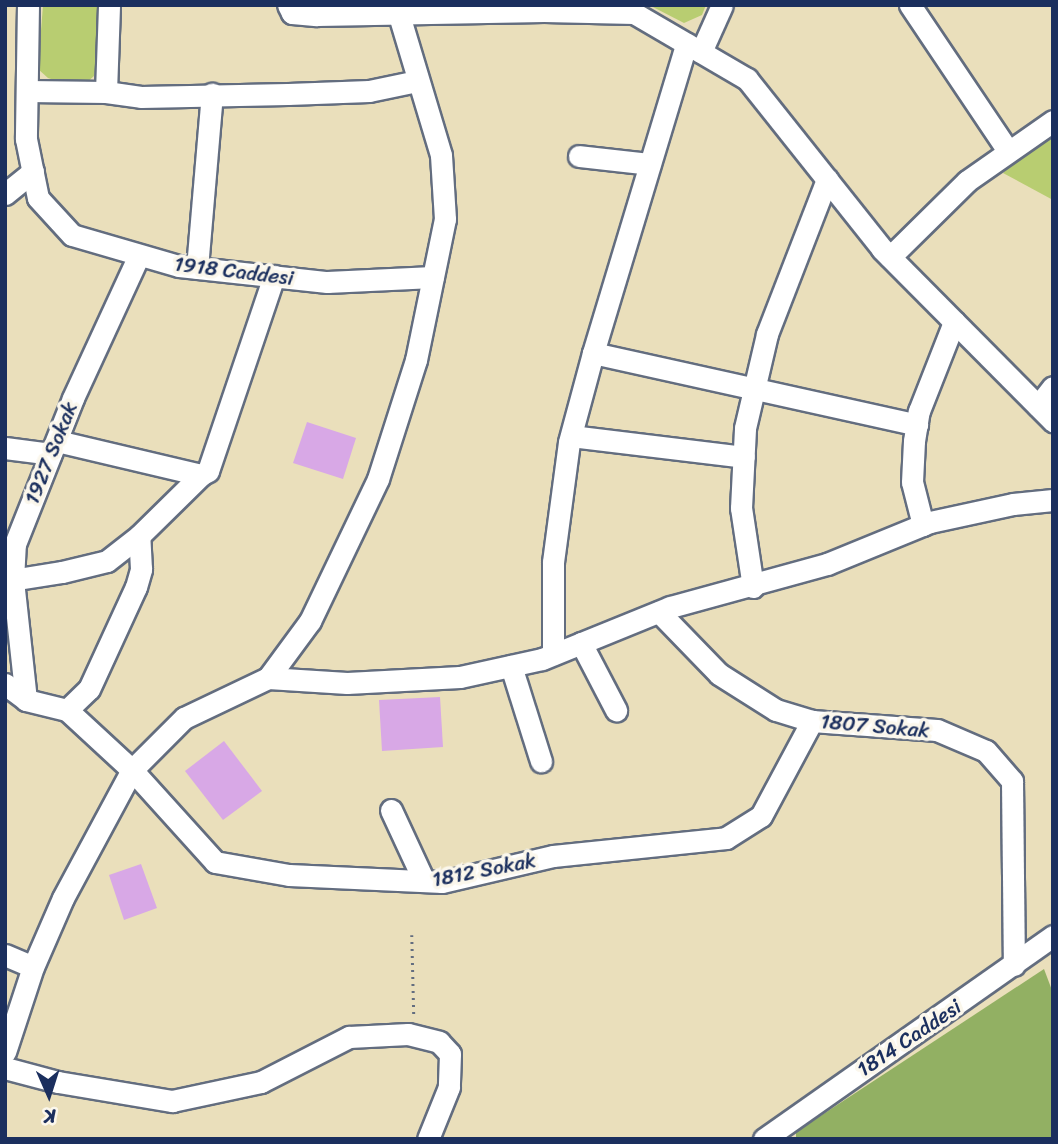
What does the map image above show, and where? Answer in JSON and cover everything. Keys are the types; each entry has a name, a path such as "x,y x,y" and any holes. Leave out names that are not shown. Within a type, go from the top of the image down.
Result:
{"street":[{"name":"1918 Caddesi","path":"28,5 26,139 38,198 72,235 139,255 197,268 327,282 433,277"},
{"path":"106,92 109,5"},
{"path":"288,5 292,13 577,8 634,13 747,79 890,257 1046,413 1053,387"},
{"path":"553,654 553,562 571,436 650,164 693,48 723,5"},
{"path":"910,5 1007,151"},
{"path":"268,678 310,621 377,479 416,360 445,219 441,155 397,11"},
{"path":"27,91 106,92 141,97 369,91 417,81"},
{"path":"197,268 212,94"},
{"path":"890,257 967,181 1053,121"},
{"path":"579,156 650,164"},
{"path":"5,194 33,171"},
{"path":"753,587 741,508 745,428 767,334 827,179"},
{"name":"1927 Sokak","path":"26,700 9,580 15,544 73,398 139,255"},
{"path":"9,580 107,561 139,536 208,471 274,276"},
{"path":"923,525 912,482 917,425 954,322"},
{"path":"593,353 917,425"},
{"path":"571,436 744,457"},
{"path":"5,448 54,447 201,475"},
{"path":"6,1048 33,967 63,898 132,771 184,718 268,678 360,682 460,677 511,666 553,654 659,612 827,564 923,525 1013,504 1053,500"},
{"path":"67,710 89,688 136,587 141,569 139,536"},
{"name":"1807 Sokak","path":"659,612 719,674 776,710 812,721 937,730 986,751 1012,781 1014,965"},
{"path":"581,643 616,710"},
{"path":"511,666 541,761"},
{"path":"5,684 26,700 67,710 132,771"},
{"name":"1812 Sokak","path":"132,771 215,862 289,875 442,882 553,856 726,838 761,816 812,721"},
{"path":"391,810 424,881"},
{"name":"1814 Caddesi","path":"764,1139 1053,936"},
{"path":"5,955 33,967"},
{"path":"5,1068 58,1082 172,1101 261,1082 349,1037 414,1035 439,1042 450,1054 449,1087 428,1139"}],"path":[{"path":"412,935 414,1035"}],"green space":[{"path":"43,5 102,5 94,76 85,84 70,85 48,78 38,69"},
{"path":"649,5 706,5 702,15 684,23"},
{"path":"1053,131 1053,200 1003,173 1035,142"},
{"path":"1044,969 1053,993 1053,1139 796,1139 796,1132"}],"building":[{"path":"307,422 356,438 343,479 293,463"},
{"path":"440,697 443,747 382,751 379,700"},
{"path":"224,741 262,791 223,820 185,771"},
{"path":"141,864 157,908 124,920 109,875"}]}
